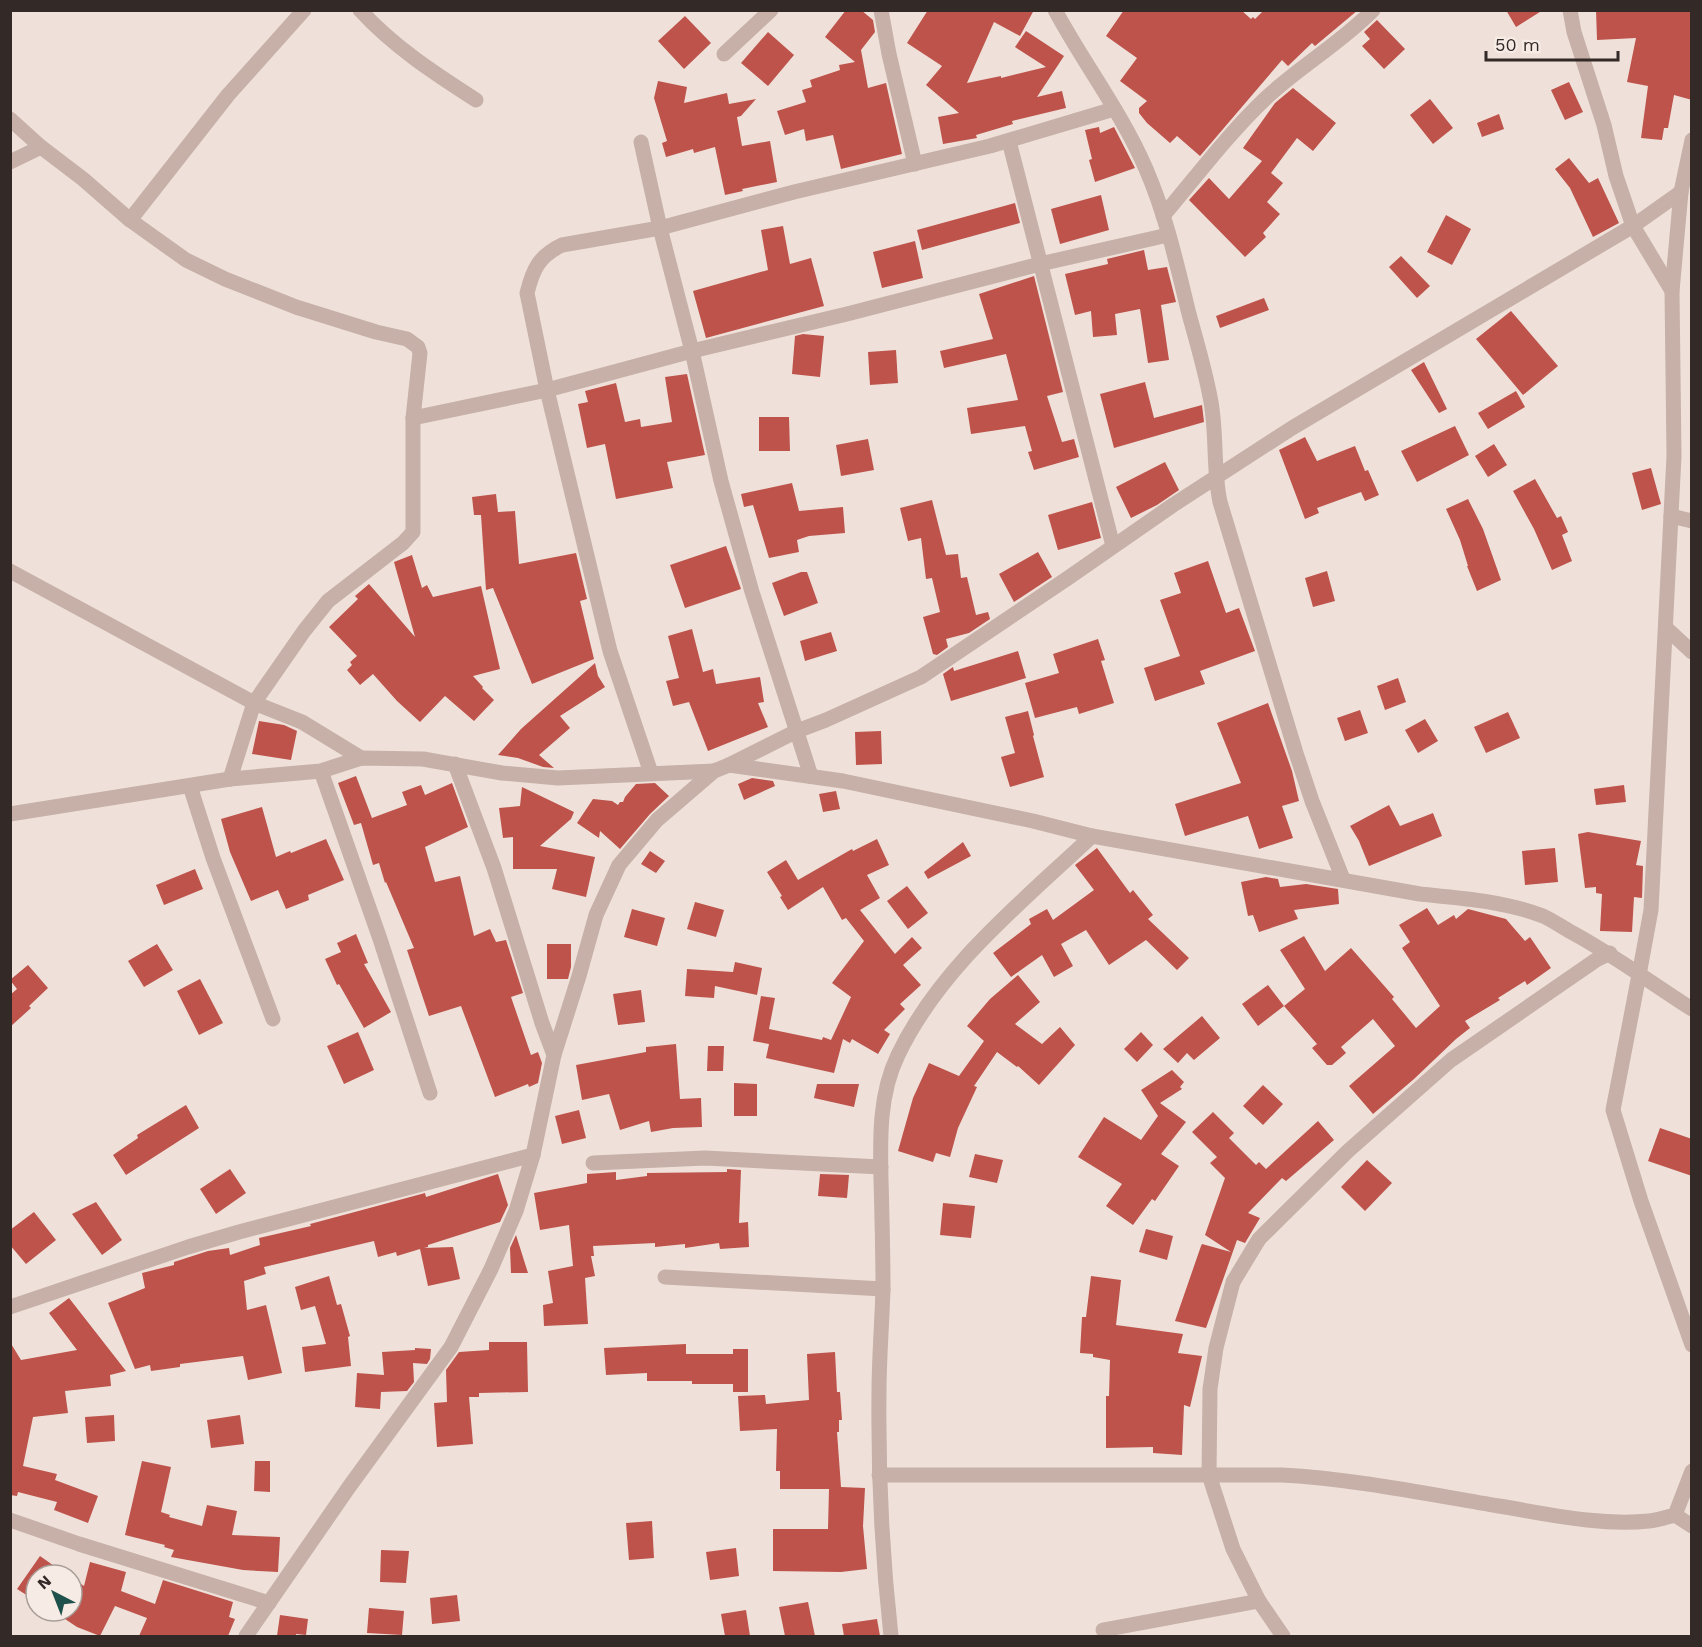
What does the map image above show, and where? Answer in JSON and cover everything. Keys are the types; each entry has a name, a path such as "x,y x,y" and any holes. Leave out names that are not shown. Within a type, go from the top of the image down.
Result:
{"street":[{"path":"130,220 228,95 304,10"},
{"path":"360,10 380,32 414,60 476,100"},
{"path":"724,54 771,10"},
{"path":"881,10 915,164"},
{"path":"1055,10 1076,49 1132,140 1163,216 1211,401 1214,424 1215,478 1220,502 1296,753 1343,879"},
{"path":"1163,216 1259,105 1373,10"},
{"path":"1570,10 1574,32 1604,124 1616,176 1633,226 1672,291"},
{"path":"651,773 610,651 547,390 527,293 539,262 548,252 562,245 660,228 794,192 1009,141 1114,109"},
{"path":"10,119 130,220 186,260 225,279 297,307 413,342 420,353 412,418 413,532 403,543 328,601 304,631 254,703 230,779"},
{"path":"1692,140 1682,192 1672,291 1674,456 1651,910 1613,1110 1692,1345"},
{"path":"1009,141 1113,546"},
{"path":"641,142 721,481 752,592 811,776"},
{"path":"10,162 41,147"},
{"path":"246,1636 349,1487 451,1347 491,1269 516,1211 533,1155 554,1055 596,915 619,865 657,820 721,768 796,731 921,677 1215,478 1352,391 1633,226 1682,192"},
{"path":"412,418 547,390 692,351 1040,264 1168,235"},
{"path":"1671,516 1692,521"},
{"path":"10,571 254,703 302,722 362,758"},
{"path":"1666,628 1692,652"},
{"path":"10,814 230,779 321,771 362,758 423,759 502,773 558,778 721,768 811,776 843,780 1033,821 1092,837 1420,894 1469,899 1543,916 1610,953 1639,975 1692,1009"},
{"path":"455,764 494,868 554,1055"},
{"path":"321,771 381,939 429,1093"},
{"path":"190,786 213,858 273,1019"},
{"path":"891,1636 882,1551 879,1474 883,1289 880,1133 885,1095 897,1056 922,1013 952,973 988,934 1092,837"},
{"path":"1283,1636 1258,1601 1233,1548 1209,1474 1210,1389 1216,1348 1233,1282 1259,1239 1348,1151 1451,1060 1596,960 1610,953"},
{"path":"10,1307 229,1235 533,1155"},
{"path":"593,1163 705,1158 881,1167"},
{"path":"665,1277 883,1289"},
{"path":"1676,1515 1692,1471"},
{"path":"879,1474 1308,1476 1602,1521 1649,1521 1676,1515 1692,1526"},
{"path":"10,1520 269,1603"},
{"path":"1103,1630 1258,1601"}],"building":[{"path":"846,10 861,10 873,20 875,32 861,50 868,88 886,83 902,154 841,169 833,135 806,141 804,129 785,135 777,111 806,102 802,90 812,87 810,80 840,70 839,65 855,62 825,37"},
{"path":"928,10 1034,10 1020,36 994,22 967,83 1001,76 1001,78 1046,67 1015,47 1026,31 1064,56 1037,97 1062,91 1066,108 1012,121 1013,124 976,135 977,138 943,144 938,117 959,113 926,85 942,66 907,43"},
{"path":"1124,10 1241,10 1251,19 1253,17 1255,19 1264,10 1358,10 1315,46 1312,43 1288,66 1282,60 1200,156 1177,136 1170,143 1147,123 1139,113 1139,108 1147,101 1120,81 1137,58 1106,36"},
{"path":"1506,10 1543,10 1516,27"},
{"path":"1596,10 1692,10 1692,100 1674,95 1668,128 1664,128 1662,140 1641,138 1648,86 1627,82 1636,38 1597,40"},
{"path":"685,16 711,43 684,69 658,41"},
{"path":"1377,20 1405,49 1384,69 1362,46 1370,39 1364,32"},
{"path":"768,32 794,55 768,86 741,63"},
{"path":"658,81 687,87 684,103 727,93 729,104 756,99 741,116 737,117 742,146 770,141 777,182 725,195 715,147 694,153 693,149 666,157 662,143 667,141 654,98"},
{"path":"1569,82 1583,112 1565,120 1551,90"},
{"path":"1293,88 1336,123 1313,151 1297,138 1271,173 1283,183 1267,202 1280,214 1263,233 1266,237 1245,257 1189,200 1209,178 1229,199 1262,161 1243,148 1275,103"},
{"path":"1430,99 1453,128 1433,144 1410,115"},
{"path":"1499,114 1504,129 1482,137 1477,123"},
{"path":"1099,127 1100,133 1114,127 1135,168 1095,182 1085,130"},
{"path":"1569,158 1589,183 1598,178 1619,223 1593,237 1570,188 1555,169"},
{"path":"1101,195 1109,230 1060,244 1051,209"},
{"path":"1015,203 1020,223 922,250 917,230"},
{"path":"1446,215 1471,229 1452,265 1427,252"},
{"path":"783,226 790,264 811,258 824,306 706,338 693,291 768,270 761,230"},
{"path":"915,241 923,278 882,288 873,252"},
{"path":"1144,250 1148,270 1167,267 1176,302 1161,305 1169,360 1148,363 1140,309 1115,314 1117,335 1093,337 1091,311 1075,315 1065,274 1108,264 1107,259"},
{"path":"1401,256 1430,286 1417,298 1389,267"},
{"path":"1034,276 1063,392 1047,396 1062,442 1074,439 1079,457 1034,470 1028,452 1032,451 1025,426 971,434 967,408 1018,400 1006,354 944,368 940,351 993,339 979,294"},
{"path":"1264,298 1269,310 1220,328 1216,316"},
{"path":"1511,311 1558,366 1523,395 1476,339"},
{"path":"803,334 824,336 820,377 792,374 795,336"},
{"path":"896,350 898,383 870,385 868,352"},
{"path":"1424,362 1447,409 1439,413 1411,370"},
{"path":"687,374 705,455 667,462 673,488 616,499 605,444 587,448 578,404 588,402 585,391 616,383 625,422 640,419 641,427 672,422 665,377"},
{"path":"1145,382 1154,418 1202,405 1204,422 1114,448 1100,394"},
{"path":"1516,391 1525,407 1488,429 1478,413"},
{"path":"759,417 789,417 790,451 759,451"},
{"path":"1455,426 1469,455 1417,482 1401,451"},
{"path":"1305,437 1317,461 1355,446 1365,471 1368,470 1379,495 1365,501 1361,492 1317,508 1319,513 1305,519 1279,450"},
{"path":"868,439 874,470 841,476 836,445"},
{"path":"1494,444 1507,465 1488,477 1475,456"},
{"path":"1165,462 1179,490 1157,505 1131,518 1116,487"},
{"path":"1651,468 1661,504 1642,510 1632,473"},
{"path":"1535,479 1557,518 1561,516 1568,532 1562,535 1572,561 1552,570 1534,529 1513,491"},
{"path":"792,483 799,511 843,507 845,533 809,536 797,540 799,552 769,558 753,505 744,507 741,494"},
{"path":"496,494 498,512 515,511 519,564 576,553 587,599 580,601 594,659 532,684 493,588 486,590 481,515 474,515 472,497"},
{"path":"1468,499 1483,529 1501,580 1477,591 1460,540 1446,509"},
{"path":"932,500 946,555 958,554 961,578 967,577 976,615 988,612 990,619 969,633 946,639 948,647 937,655 933,654 923,617 940,612 932,578 926,579 921,538 908,541 900,508"},
{"path":"1092,502 1101,538 1058,550 1048,515"},
{"path":"726,546 741,589 685,608 670,565"},
{"path":"1038,552 1052,577 1014,602 999,574"},
{"path":"412,555 422,588 427,585 433,597 481,586 500,669 473,676 494,700 474,721 445,696 420,722 373,674 360,685 347,670 352,665 350,662 357,656 329,627 358,599 355,596 369,584 415,637 394,562"},
{"path":"1208,561 1226,613 1239,608 1255,651 1200,671 1205,684 1155,701 1144,668 1180,656 1160,600 1181,593 1174,573"},
{"path":"1327,571 1335,601 1313,607 1305,578"},
{"path":"807,572 818,603 784,616 772,583"},
{"path":"692,629 703,672 713,669 716,684 760,677 764,702 758,703 768,727 708,751 689,702 673,706 666,681 679,678 668,636"},
{"path":"831,632 837,651 805,661 800,641"},
{"path":"1098,639 1105,660 1101,661 1114,703 1079,714 1077,707 1035,718 1025,683 1059,673 1053,654"},
{"path":"1018,651 1026,678 951,701 943,674 953,667 954,671"},
{"path":"595,663 598,676 605,687 560,716 570,728 539,755 554,768 498,755 521,729"},
{"path":"1398,678 1406,702 1385,710 1377,686"},
{"path":"1268,703 1292,771 1299,801 1282,806 1293,838 1259,849 1248,816 1185,836 1175,804 1241,783 1217,723"},
{"path":"1360,710 1368,733 1345,741 1337,718"},
{"path":"1028,711 1044,777 1010,787 1001,757 1015,753 1005,717"},
{"path":"1508,712 1520,738 1486,753 1474,727"},
{"path":"1425,719 1438,741 1418,753 1405,730"},
{"path":"259,721 284,725 297,731 291,760 252,754"},
{"path":"881,731 882,764 856,765 855,732"},
{"path":"356,776 372,818 407,805 402,792 421,785 425,795 452,783 468,827 425,847 435,882 460,876 474,936 490,929 496,942 506,940 523,993 511,997 531,1055 538,1052 542,1063 538,1083 529,1087 528,1084 495,1097 461,1006 429,1016 407,950 414,948 385,883 379,863 373,865 361,823 354,825 338,783"},
{"path":"752,778 773,781 775,786 744,800 738,784"},
{"path":"655,783 669,796 620,849 600,831 599,838 577,823 593,799 612,801 618,805 623,802 636,784"},
{"path":"1624,785 1626,802 1596,805 1594,789"},
{"path":"522,787 574,812 571,819 540,846 595,857 586,897 552,889 557,869 513,869 513,837 503,838 499,808 520,806"},
{"path":"836,791 840,809 823,812 819,794"},
{"path":"1389,805 1400,826 1433,813 1442,836 1369,866 1350,826"},
{"path":"262,807 276,857 326,839 344,880 308,895 309,900 286,909 278,890 251,901 230,852 221,819"},
{"path":"1588,832 1641,841 1636,865 1643,866 1642,898 1634,897 1632,932 1600,931 1602,894 1596,893 1596,887 1585,888 1578,834"},
{"path":"877,839 889,865 867,875 880,898 860,910 895,954 912,937 922,948 903,965 921,985 900,1004 905,1009 884,1030 890,1034 878,1054 852,1039 850,1043 843,1039 834,1073 766,1058 769,1044 753,1041 761,996 775,998 769,1029 831,1040 851,997 832,983 864,941 846,918 842,920 823,887 788,910 767,872 786,860 798,880 852,849 853,851"},
{"path":"963,842 971,856 928,879 924,872"},
{"path":"1097,848 1130,893 1133,890 1153,915 1148,919 1189,958 1177,970 1146,940 1109,965 1086,930 1061,944 1073,966 1054,977 1042,955 1011,977 993,953 1031,924 1029,919 1047,909 1053,920 1094,890 1075,865"},
{"path":"1555,848 1558,882 1525,885 1522,851"},
{"path":"650,851 665,861 656,873 641,864"},
{"path":"195,869 203,889 164,905 156,885"},
{"path":"1266,877 1278,879 1280,887 1306,884 1338,889 1339,904 1294,910 1298,919 1259,932 1253,915 1248,916 1241,882"},
{"path":"907,886 928,913 908,929 887,901"},
{"path":"695,902 724,910 716,937 687,929"},
{"path":"1427,908 1438,925 1454,915 1456,919 1468,909 1506,919 1525,941 1530,937 1551,968 1527,985 1525,981 1498,998 1500,1000 1465,1021 1470,1028 1373,1114 1349,1086 1395,1046 1373,1019 1341,1047 1346,1053 1332,1065 1327,1065 1312,1048 1317,1044 1284,1006 1305,989 1280,950 1304,936 1325,971 1351,948 1394,997 1392,999 1416,1028 1440,1006 1402,948 1410,942 1399,925"},
{"path":"632,909 665,918 657,946 624,937"},
{"path":"356,934 368,963 364,964 391,1012 364,1028 339,984 337,985 325,959 341,952 337,943"},
{"path":"157,944 173,970 144,987 128,961"},
{"path":"547,944 571,944 571,967 568,979 547,979"},
{"path":"735,962 762,968 757,995 715,986 714,998 685,996 687,969 733,972"},
{"path":"28,965 48,988 10,1027 10,995 17,989 10,980"},
{"path":"1018,975 1040,1002 1015,1024 1042,1044 1060,1027 1075,1045 1039,1085 1018,1066 997,1052 974,1086 977,1087 958,1128 950,1157 936,1153 933,1162 898,1151 913,1098 929,1063 959,1076 984,1041 967,1026 990,999"},
{"path":"200,979 223,1023 199,1035 177,991"},
{"path":"1268,985 1284,1006 1258,1026 1242,1004"},
{"path":"641,990 645,1022 618,1025 613,994"},
{"path":"1202,1016 1220,1038 1194,1060 1187,1053 1178,1063 1163,1049"},
{"path":"358,1032 374,1070 344,1084 327,1046"},
{"path":"1141,1032 1153,1045 1137,1062 1124,1049"},
{"path":"676,1044 680,1099 701,1098 702,1127 673,1128 651,1132 649,1121 620,1130 609,1094 582,1100 576,1065 646,1052 646,1047"},
{"path":"708,1046 724,1046 723,1071 707,1071"},
{"path":"1172,1070 1184,1082 1180,1087 1182,1089 1160,1103 1186,1122 1161,1154 1179,1166 1155,1201 1152,1199 1133,1225 1106,1206 1122,1184 1078,1157 1104,1117 1141,1140 1158,1116 1141,1090"},
{"path":"734,1083 757,1084 757,1116 734,1116"},
{"path":"817,1084 859,1084 854,1107 814,1098"},
{"path":"1263,1085 1283,1104 1263,1125 1243,1106"},
{"path":"186,1105 199,1128 126,1175 113,1155 138,1138 137,1135"},
{"path":"579,1110 586,1138 562,1144 555,1116"},
{"path":"1213,1112 1234,1133 1229,1138 1256,1165 1259,1162 1266,1169 1318,1121 1334,1140 1286,1181 1282,1178 1248,1213 1260,1218 1245,1243 1237,1240 1206,1328 1175,1321 1202,1244 1231,1252 1205,1235 1225,1178 1210,1163 1217,1157 1192,1132"},
{"path":"1660,1128 1692,1139 1692,1176 1648,1161"},
{"path":"975,1154 1003,1160 997,1183 969,1177"},
{"path":"1367,1160 1392,1183 1365,1211 1341,1187"},
{"path":"230,1169 246,1193 216,1214 200,1189"},
{"path":"727,1169 741,1170 739,1223 748,1222 749,1247 720,1249 719,1243 685,1248 685,1244 655,1247 655,1243 593,1246 594,1256 591,1256 595,1276 585,1278 588,1324 544,1326 543,1305 553,1303 548,1271 573,1266 569,1225 540,1230 534,1193 587,1183 587,1174 616,1172 616,1180 647,1176 647,1173 727,1172"},
{"path":"498,1174 508,1205 500,1222 424,1248 453,1247 460,1279 428,1286 420,1249 397,1256 396,1252 378,1257 374,1241 264,1267 266,1274 244,1281 247,1310 266,1305 282,1373 248,1380 243,1356 180,1364 180,1367 151,1371 150,1365 135,1369 108,1303 145,1288 142,1273 174,1265 174,1262 208,1251 229,1248 230,1255 260,1245 259,1238 311,1226 310,1224 425,1193 426,1197"},
{"path":"820,1174 849,1175 847,1198 818,1196"},
{"path":"96,1202 122,1240 102,1255 72,1214"},
{"path":"943,1203 975,1206 971,1238 940,1235"},
{"path":"34,1212 56,1240 26,1264 10,1245 10,1230"},
{"path":"1146,1229 1173,1236 1167,1260 1139,1252"},
{"path":"516,1235 528,1273 511,1273 510,1248"},
{"path":"329,1276 337,1305 341,1304 350,1336 348,1337 351,1366 305,1372 302,1347 326,1344 315,1306 301,1310 295,1287"},
{"path":"1091,1276 1121,1280 1116,1325 1183,1334 1178,1353 1202,1356 1190,1407 1184,1405 1182,1455 1153,1453 1153,1447 1106,1448 1106,1396 1109,1396 1110,1360 1093,1357 1093,1354 1080,1353 1082,1317 1086,1317"},
{"path":"69,1298 126,1371 110,1375 111,1386 65,1391 68,1413 33,1417 23,1466 57,1474 55,1480 98,1496 88,1523 54,1510 57,1502 18,1492 17,1496 10,1495 10,1342 21,1360 77,1350 49,1313"},
{"path":"489,1342 527,1342 528,1392 479,1393 479,1397 469,1397 473,1444 437,1447 434,1403 447,1402 446,1370 459,1352 489,1350"},
{"path":"686,1344 686,1354 733,1354 733,1349 748,1349 748,1392 733,1392 733,1384 647,1381 647,1373 606,1375 604,1348"},
{"path":"415,1348 431,1349 430,1359 427,1364 413,1363 414,1382 407,1391 381,1392 380,1409 355,1407 357,1373 384,1375 382,1352 415,1350"},
{"path":"835,1352 837,1392 840,1392 842,1420 839,1420 839,1432 837,1432 841,1487 865,1488 863,1526 867,1569 841,1572 773,1571 773,1529 828,1529 829,1489 780,1489 780,1471 776,1471 777,1429 740,1431 738,1396 765,1395 766,1404 809,1400 807,1354"},
{"path":"114,1415 115,1441 87,1443 85,1417"},
{"path":"240,1415 244,1444 211,1448 207,1420"},
{"path":"142,1461 171,1467 161,1512 170,1515 169,1517 202,1526 207,1505 237,1511 232,1535 280,1537 278,1572 243,1570 171,1557 174,1550 164,1547 165,1545 125,1535"},
{"path":"255,1461 270,1461 270,1492 254,1491"},
{"path":"652,1521 654,1558 629,1560 626,1523"},
{"path":"736,1548 739,1576 710,1580 706,1552"},
{"path":"381,1550 409,1551 406,1583 380,1582"},
{"path":"40,1556 50,1563 35,1563"},
{"path":"90,1562 126,1572 121,1591 155,1604 163,1580 233,1602 229,1617 235,1619 228,1636 139,1636 147,1618 115,1606 100,1636 71,1623 84,1623 84,1586"},
{"path":"24,1579 24,1593 17,1589"},
{"path":"457,1595 460,1621 432,1624 430,1598"},
{"path":"808,1602 815,1636 785,1636 779,1607"},
{"path":"369,1608 404,1611 402,1635 367,1633"},
{"path":"746,1610 750,1636 725,1636 721,1614"},
{"path":"280,1615 308,1619 306,1635 277,1636"},
{"path":"877,1619 880,1636 844,1636 842,1624"}]}
